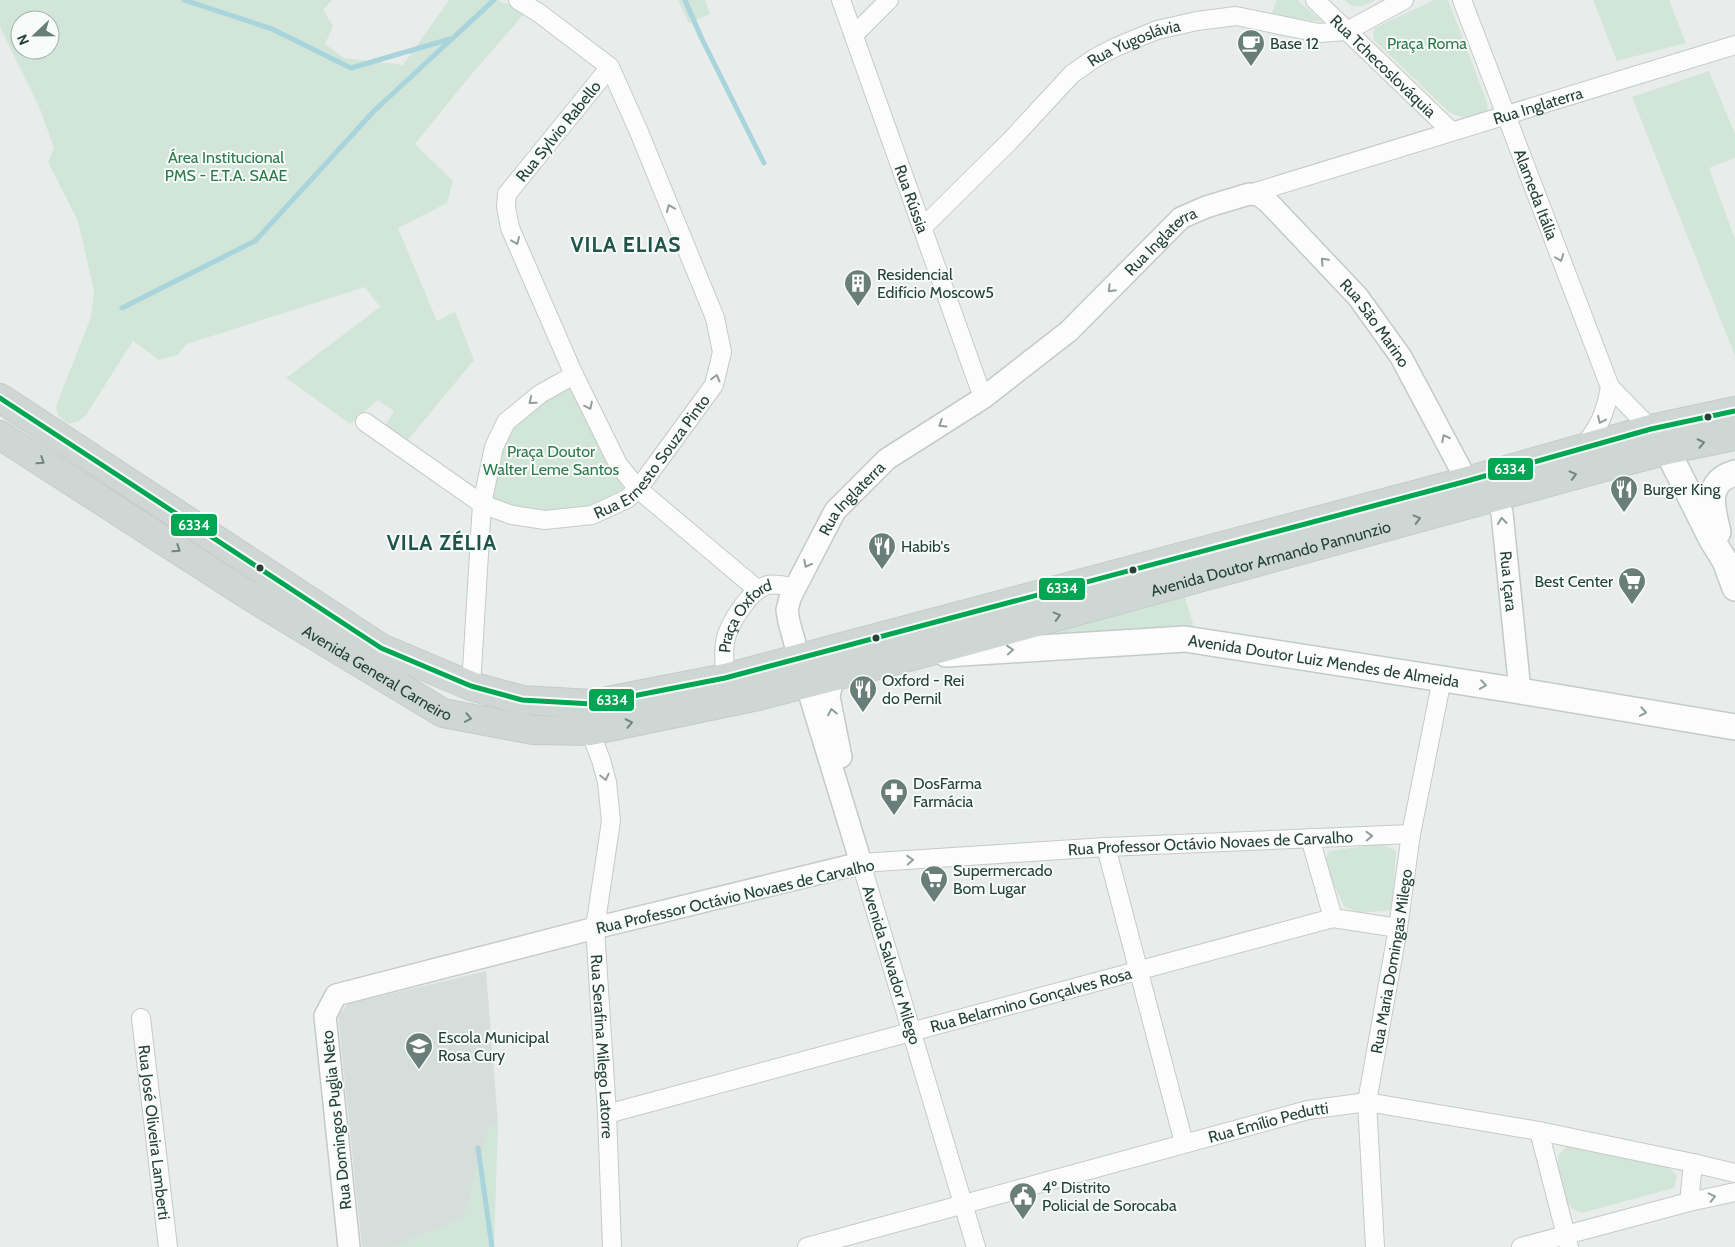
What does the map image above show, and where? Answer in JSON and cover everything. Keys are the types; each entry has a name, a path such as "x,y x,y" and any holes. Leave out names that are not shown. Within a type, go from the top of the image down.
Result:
{"main road":[{"name":"Avenida General Carneiro","path":"0,398 381,648 471,686 522,700 592,704 725,678 802,671"},
{"name":"Avenida Doutor Armando Pannunzio","path":"802,671 1482,485 1659,440 1735,412"},
{"name":"Avenida General Carneiro","path":"0,434 248,595 443,713 533,730 590,731 721,704 802,671"},
{"name":"Avenida Doutor Armando Pannunzio","path":"802,671 833,676 909,656 1482,485 1583,448 1659,440 1735,436"},
{"path":"1659,440 1725,561"},
{"path":"1735,473 1728,475 1719,483 1713,491 1711,499 1711,507 1725,561 1735,588"},
{"name":"Avenida Doutor Luiz Mendes de Almeida","path":"909,656 1185,639 1520,691 1735,727"}],"street":[{"name":"Rua Ernesto Souza Pinto","path":"365,422 482,504 512,515 545,520 592,515 628,499 638,489 714,385 722,352 715,318 640,132 610,67 538,12 518,0"},
{"name":"Rua Rússia","path":"842,0 983,398"},
{"path":"854,35 889,0"},
{"name":"Rua Tchecoslováquia","path":"1315,0 1451,131"},
{"name":"Rua Yugoslávia","path":"922,228 1010,142 1072,74 1095,58 1116,47 1157,30 1197,21 1236,16 1319,33 1347,31 1404,0"},
{"name":"Alameda Itália","path":"1462,0 1504,115 1610,387 1659,440"},
{"name":"Rua Inglaterra","path":"802,671 787,610 790,598 835,511 887,459 983,398 1069,331 1181,218 1206,207 1735,45"},
{"name":"Rua Sylvio Rabello","path":"574,375 510,228 506,207 507,194 610,67"},
{"name":"Rua São Marino","path":"1249,194 1259,195 1269,204 1358,297 1400,357 1482,485"},
{"path":"471,686 482,504 494,446 506,422 540,394 574,375 618,464 638,489 758,590"},
{"path":"1583,448 1598,427 1606,408 1610,387"},
{"name":"Rua Içara","path":"1482,485 1502,513 1520,691"},
{"name":"Praça Oxford","path":"725,678 725,642 730,626 743,606 758,590 768,585 795,588"},
{"name":"Avenida Salvador Milego","path":"802,671 862,863 976,1247"},
{"path":"833,676 829,697 862,863"},
{"name":"Rua Maria Domingas Milego","path":"1375,1247 1367,1102 1398,928 1411,834 1442,679"},
{"name":"Rua Serafina Milego Latorre","path":"590,731 607,782 612,821 595,928 607,1114 612,1247"},
{"name":"Rua Professor Octávio Novaes de Carvalho","path":"336,995 595,928 862,863 1106,847 1411,834"},
{"path":"1310,838 1333,918"},
{"path":"1106,847 1184,1143"},
{"name":"Rua Belarmino Gonçalves Rosa","path":"607,1114 1333,918 1398,928"},
{"name":"Rua Domingos Puglia Neto","path":"336,995 325,1016 349,1247"},
{"name":"Rua José Oliveira Lamberti","path":"141,1018 168,1247"},
{"name":"Rua Emílio Pedutti","path":"808,1247 1308,1110 1367,1102 1539,1131 1735,1173"},
{"path":"1539,1131 1567,1241"},
{"path":"1689,1202 1693,1163"},
{"path":"1521,1247 1567,1241 1689,1202 1735,1192"}],"shaded area":[{"name":"Escola Municipal Rosa Cury","path":"486,971 498,1123 463,1219 393,1247 362,1247 338,1016 348,1004"}],"green space":[{"name":"Área Institucional PMS - E.T.A. SAAE","path":"0,0 332,0 323,10 333,26 325,44 344,58 403,65 449,0 497,0 526,12 475,70 415,144 453,181 447,203 398,228 437,321 455,312 474,360 408,440 385,426 394,411 378,400 350,424 286,378 380,307 365,287 187,344 177,355 159,360 133,341 86,415 79,421 69,424 61,419 56,406 91,317 94,291 78,221 48,162 54,148 40,109 16,60 60,60 60,10 10,10 10,48 0,27"},
{"path":"678,0 705,0 710,14 689,23"},
{"path":"1277,0 1297,0 1323,22 1271,15"},
{"path":"1344,0 1376,0 1364,6 1356,6"},
{"name":"Praça Roma","path":"1434,0 1448,0 1488,105 1487,111 1478,116 1464,117 1450,113 1374,40 1373,32 1375,28"},
{"path":"1593,0 1669,0 1686,43 1617,61"},
{"path":"1709,71 1735,134 1735,158 1709,168 1735,239 1735,356 1632,97"},
{"name":"Praça Doutor Walter Leme Santos","path":"569,381 624,489 591,506 548,513 518,508 491,496 493,465 509,424"},
{"path":"1184,594 1194,627 1001,642"},
{"path":"1382,844 1396,851 1392,910 1359,913 1344,906 1324,864 1329,851"},
{"path":"498,1123 494,1247 393,1247 463,1219 488,1129"},
{"path":"1567,1146 1667,1166 1677,1176 1674,1188 1582,1213 1570,1207 1559,1186 1558,1156"}],"waterway":[{"path":"184,0 272,29 351,68 450,39"},
{"path":"122,308 255,241 374,111 494,0"},
{"path":"685,0 701,37 764,163"},
{"path":"478,1148 492,1247"}],"transit line":[{"name":"6334","path":"0,398 381,648 471,686 522,700 592,704 725,678 1467,481 1651,429 1735,411"}],"place":[{"name":"Base 12","path":"1251,67"},
{"name":"Residencial Edifício Moscow5","path":"858,307"},
{"name":"Burger King","path":"1624,513"},
{"name":"Habib's","path":"882,570"},
{"name":"Best Center","path":"1632,605"},
{"name":"Oxford - Rei do Pernil","path":"863,713"},
{"name":"DosFarma Farmácia","path":"894,816"},
{"name":"Supermercado Bom Lugar","path":"934,903"},
{"name":"Escola Municipal Rosa Cury","path":"419,1070"},
{"name":"4º Distrito Policial de Sorocaba","path":"1023,1220"}],"district":[{"name":"VILA ELIAS","path":"626,245"},
{"name":"VILA ZÉLIA","path":"442,543"}]}
